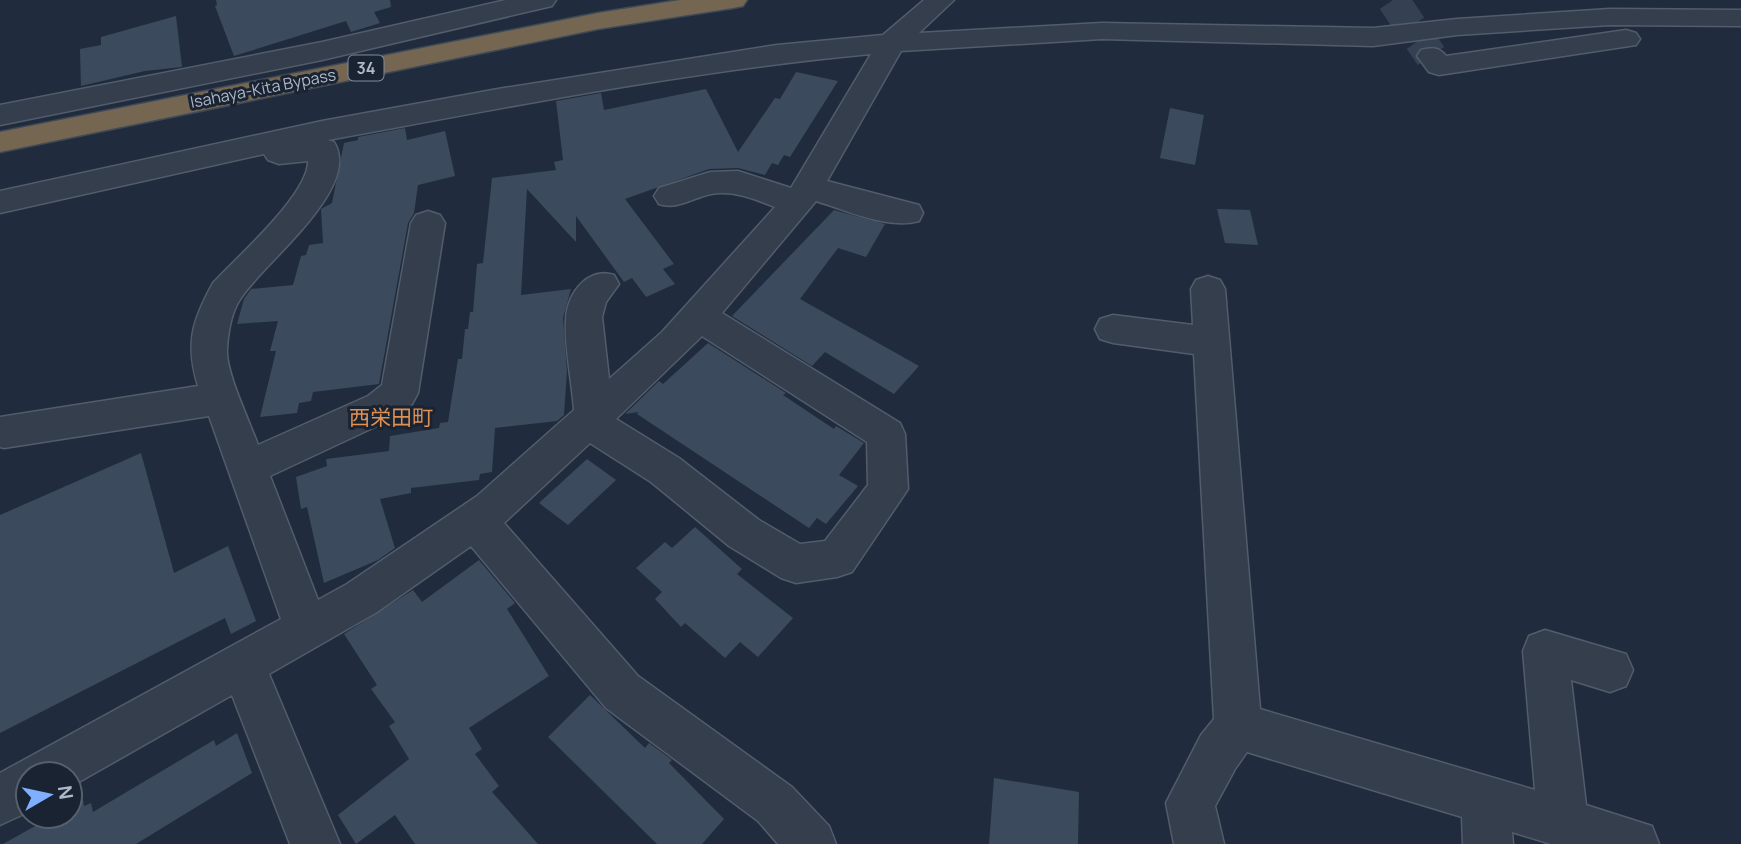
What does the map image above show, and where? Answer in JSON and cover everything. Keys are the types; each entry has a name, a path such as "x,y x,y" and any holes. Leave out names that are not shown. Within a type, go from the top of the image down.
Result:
{"highway":[{"name":"Isahaya-Kita Bypass","path":"0,142 598,21 733,0"}],"street":[{"path":"0,114 322,51 542,0"},
{"path":"71,760 362,598 491,509 675,342 698,316 802,195 891,43 940,0"},
{"path":"0,202 322,131 776,54 891,43 1102,31 1373,37 1458,27 1610,18 1741,18"},
{"path":"1432,56 1439,66 1655,35 1741,33"},
{"path":"218,155 240,158 323,149 324,170 296,217 225,292 212,326 208,353 306,627"},
{"path":"670,197 710,183 738,182 907,213"},
{"path":"248,468 381,407 399,393 428,223"},
{"path":"591,418 584,317 590,297 602,284"},
{"path":"1199,844 1190,803 1218,752 1238,726 1208,289"},
{"path":"591,418 665,470 744,533 796,564 837,558 888,489 886,434 698,316"},
{"path":"1112,329 1211,342"},
{"path":"4,432 222,398"},
{"path":"475,520 622,692 775,804 811,844"},
{"path":"1563,823 1545,651 1610,670"},
{"path":"242,663 315,844"},
{"path":"1238,726 1487,822 1563,823 1634,844"}],"building":[{"path":"216,0 390,0 391,7 374,12 380,23 351,32 346,21 234,56 215,6"},
{"path":"176,16 182,67 145,71 81,86 80,49 101,45 101,37"},
{"path":"796,72 838,81 790,157 784,155 778,165 772,163 765,175 738,168 709,169 625,199 674,264 663,269 675,284 646,297 632,278 624,282 576,216 576,242 527,189 521,295 571,289 563,318 567,371 564,415 557,421 495,428 492,472 480,474 479,480 411,488 411,493 380,499 395,548 378,560 324,583 307,507 301,509 296,477 327,466 326,459 389,451 390,436 439,428 440,423 448,422 458,359 462,359 465,329 468,329 470,312 473,312 477,264 483,263 492,178 556,170 554,162 563,160 556,101 601,93 604,110 706,89 738,152 775,98 780,99"},
{"path":"1170,108 1204,115 1195,165 1160,158"},
{"path":"405,128 407,140 445,131 455,176 418,185 414,213 408,223 379,384 313,392 311,401 299,403 297,413 260,417 276,351 270,351 278,321 237,324 244,299 251,289 293,285 301,256 306,255 309,245 323,243 321,209 332,203 344,143 358,140 358,137"},
{"path":"1217,209 1250,210 1258,245 1225,243"},
{"path":"834,210 885,224 866,257 838,248 800,299 919,366 894,394 825,352 812,366 732,316"},
{"path":"708,343 786,393 783,395 834,429 836,426 864,443 839,475 858,486 826,524 817,518 809,528 637,414 639,412 625,414 659,381 663,384"},
{"path":"141,453 174,573 228,546 256,621 231,634 225,618 0,733 0,515"},
{"path":"587,459 616,480 568,525 539,503"},
{"path":"695,527 742,569 737,574 793,618 758,657 740,642 725,658 685,623 681,627 655,599 662,592 636,568 665,542 672,548"},
{"path":"479,560 515,603 507,609 549,676 469,728 482,749 475,754 499,786 492,792 538,844 415,844 395,815 356,844 338,815 409,759 389,726 395,722 371,689 377,685 344,634 413,590 422,602"},
{"path":"590,695 645,748 649,743 672,760 669,763 724,819 702,844 657,844 548,737"},
{"path":"237,733 252,773 136,844 3,844 28,830 84,830 84,806 91,803 93,812 214,740 216,746"},
{"path":"994,778 1079,792 1078,844 989,844"}],"tunnel":[{"path":"1393,0 1431,56"}],"district":[{"name":"西栄田町","path":"391,418"}]}
